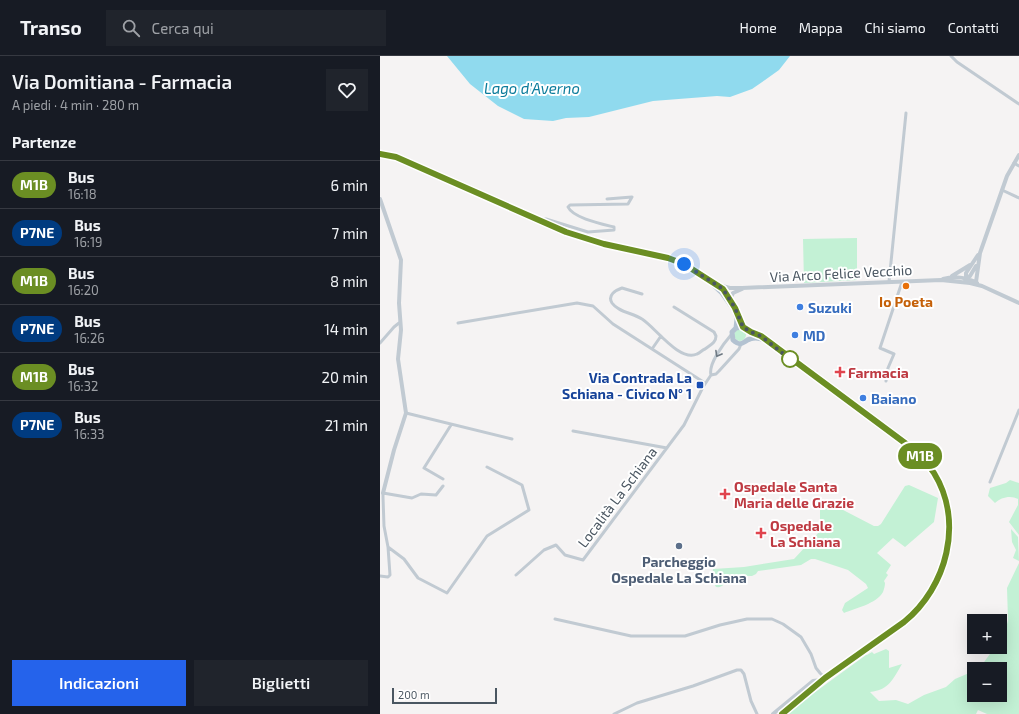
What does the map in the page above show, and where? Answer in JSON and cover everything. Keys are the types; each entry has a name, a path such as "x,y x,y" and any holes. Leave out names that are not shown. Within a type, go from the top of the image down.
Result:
{"main road":[{"path":"380,154 396,157 538,220 586,239 676,260 694,270 730,299 742,324 748,331 761,336 764,340 909,446 924,460 934,473 943,492 947,509 949,530 946,557 938,578 916,612 878,642 824,679 782,714"},
{"path":"708,280 718,285 733,308 736,315 736,328"},
{"path":"742,324 736,328 731,335 732,340 736,343 745,343 748,339 748,331"},
{"path":"748,339 755,338 764,340"}],"street":[{"path":"951,56 957,62 1019,104"},
{"path":"889,282 906,113"},
{"path":"955,281 970,276 975,268 1007,176 1019,155"},
{"path":"1014,163 1019,166"},
{"path":"1002,190 1019,198"},
{"path":"538,220 546,219 588,232 614,230 614,227 588,220 570,211 568,207 570,205 628,204 632,197 607,199"},
{"path":"380,199 400,260 401,330 398,359 406,413 394,450 383,493 384,526 388,547 390,575 388,577 380,576"},
{"path":"970,283 966,278 966,273 970,265 980,253"},
{"path":"976,282 978,261"},
{"path":"970,265 975,268 977,273"},
{"path":"941,280 954,275 970,265"},
{"path":"948,278 966,278 1019,303"},
{"path":"941,280 970,283 982,286"},
{"name":"Via Arco Felice Vecchio","path":"718,285 730,288 742,288 941,280"},
{"path":"886,381 888,368 894,354 880,348 902,282"},
{"path":"642,294 622,288 615,290 611,295 611,299 612,303 616,306 642,319 677,349 689,355 696,354 716,340 714,332 674,306"},
{"path":"724,294 727,289 730,288"},
{"path":"730,299 733,293 742,288"},
{"path":"458,322 584,303 593,306 613,324 705,383"},
{"path":"380,343 394,327 400,323"},
{"name":"Località La Schiana","path":"711,375 710,371 713,364 725,342 731,335"},
{"path":"652,349 661,336"},
{"name":"Località La Schiana","path":"516,575 544,550 556,545 565,555 584,560 684,425 705,383 711,375 716,374 719,371 739,349 741,344"},
{"path":"990,482 1019,410"},
{"path":"406,413 512,439"},
{"path":"443,479 424,468 451,425"},
{"path":"573,431 667,448"},
{"path":"388,547 404,560 418,578 447,593 487,536 529,510 522,485 487,467"},
{"path":"383,493 412,498 421,494 436,495 443,486"},
{"path":"555,619 631,636 685,636 720,625 747,619 772,619 783,624 801,637 811,654 816,668 824,679 813,681 773,714"},
{"path":"614,714 637,703 693,686 737,670 741,670 744,674 750,701 757,714"},
{"path":"809,684 814,684 813,688"}],"green space":[{"path":"857,238 857,280 804,283 803,239"},
{"path":"738,329 742,329 746,335 742,341 738,341 734,337 734,333"},
{"path":"1010,480 1019,483 1019,535 1009,522 1018,505 1018,499 1006,497 995,503 988,496 990,488 1006,483"},
{"path":"909,485 938,498 934,522 905,547 893,538 877,553 891,565 886,573 888,575 884,581 885,584 883,592 871,603 844,613 842,610 845,603 868,588 866,584 848,570 815,559 811,559 801,565 758,571 752,576 728,578 724,585 720,587 716,587 712,580 713,569 744,567 794,559 820,531 820,498 874,526 878,526 881,524 905,486"},
{"path":"1011,529 1018,537 1019,561 1013,558 1016,550 1012,542"},
{"path":"1019,563 1019,714 987,714 978,710 976,714 785,714 866,655 872,652 874,654 886,649 889,651 889,668 902,664 890,683 882,689 870,692 879,701 896,700 908,704 924,695 946,687 955,679 967,674 967,702 1007,702 1007,662 984,662 990,654 1007,654 1007,588"}],"water":[{"name":"Lago d'Averno","path":"447,56 790,56 779,70 752,89 730,97 717,96 653,101 589,117 566,118 553,121 524,119 498,106 470,84"}],"bus line":[{"name":"M1B","path":"380,154 396,157 566,232 604,244 676,260 684,264 723,289 735,308 743,327 748,331 761,336 764,340 909,446 924,460 934,473 943,492 947,509 949,519 949,542 946,557 938,578 929,594 916,612 904,622 878,642 825,678 782,714"}],"place":[{"name":"Io Poeta","path":"906,286"},
{"name":"Suzuki","path":"800,307"},
{"name":"MD","path":"795,335"},
{"name":"Farmacia","path":"840,372"},
{"name":"Via Contrada La Schiana - Civico N° 1","path":"700,385"},
{"name":"Baiano","path":"863,398"},
{"name":"Ospedale Santa Maria delle Grazie","path":"725,494"},
{"name":"Ospedale La Schiana","path":"761,533"},
{"name":"Parcheggio Ospedale La Schiana","path":"679,546"}],"route":[{"path":"684,264 723,289 735,308 743,327 748,331 761,336 764,340 790,359"}]}
